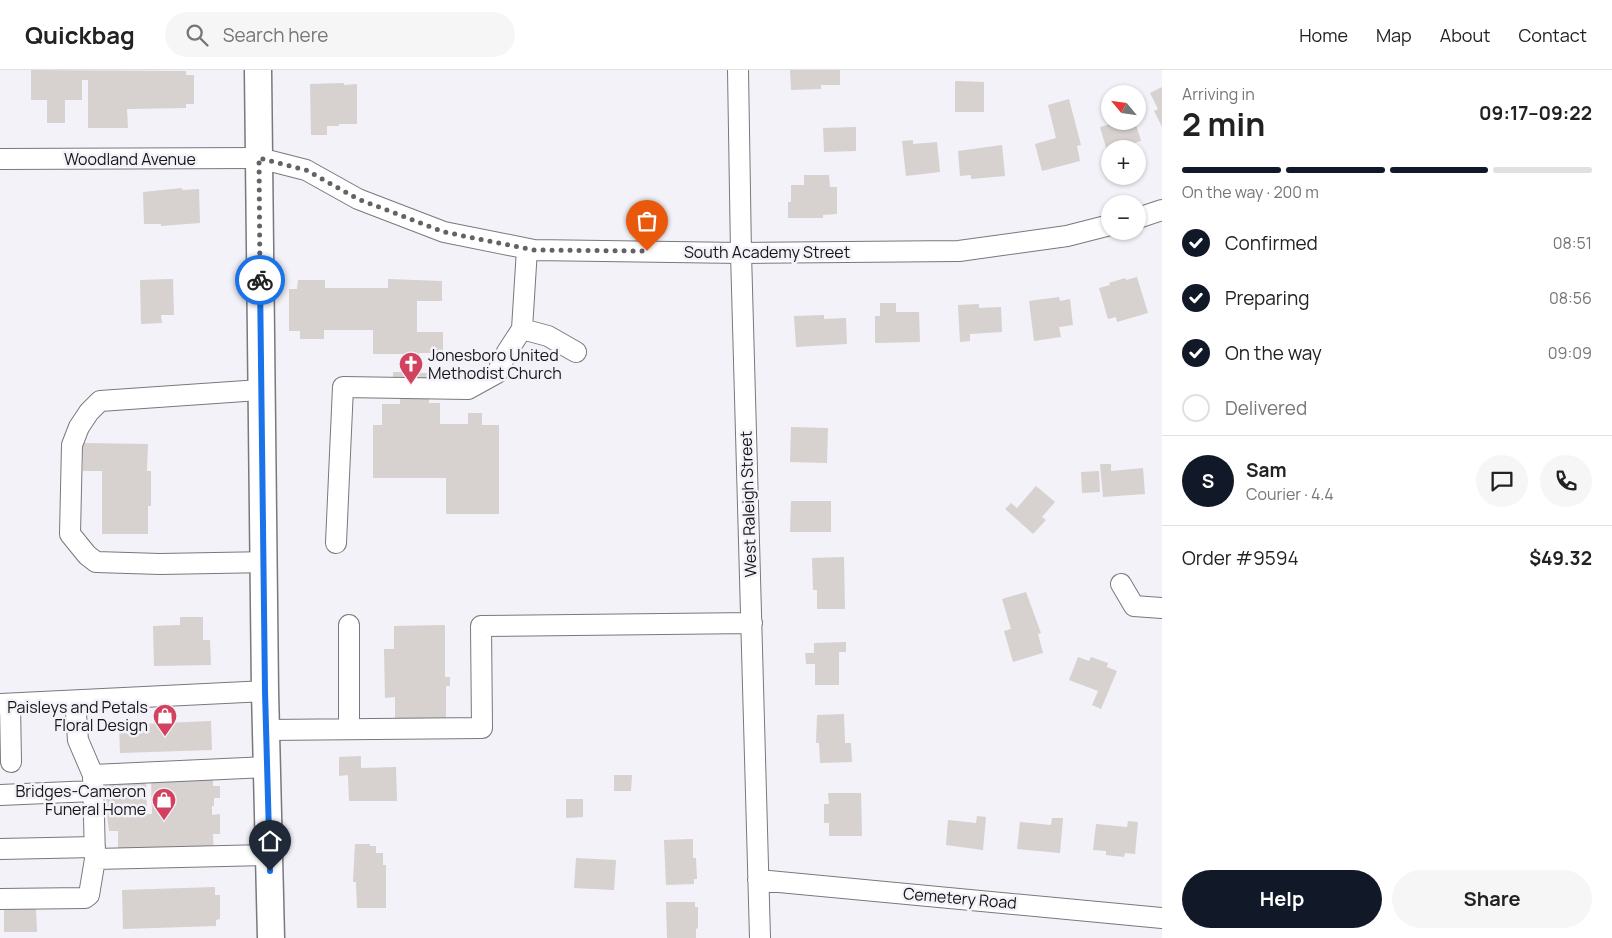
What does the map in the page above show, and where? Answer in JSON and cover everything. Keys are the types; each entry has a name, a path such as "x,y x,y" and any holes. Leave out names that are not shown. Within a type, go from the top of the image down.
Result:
{"main road":[{"path":"258,70 266,767 271,938"}],"street":[{"name":"West Raleigh Street","path":"738,70 760,938"},
{"name":"Woodland Avenue","path":"0,159 259,158"},
{"name":"South Academy Street","path":"259,158 306,170 358,199 444,232 527,249 742,253 959,251 1067,236 1101,227"},
{"path":"1146,215 1162,210"},
{"path":"336,543 343,387 468,389 497,373 507,352 522,329 527,249"},
{"path":"522,329 548,336 576,352"},
{"path":"262,390 100,401 84,419 72,445 70,534 96,562 160,564 263,562"},
{"path":"1121,584 1134,606 1162,608"},
{"path":"266,730 482,728 481,626 752,623"},
{"path":"349,625 349,729"},
{"path":"11,762 5,704 265,691"},
{"path":"0,900 85,898 89,894 95,853 93,783 78,740 75,701"},
{"path":"0,795 93,783 266,767"},
{"path":"0,848 95,853 269,855"},
{"name":"Cemetery Road","path":"758,880 1162,918"}],"building":[{"path":"31,70 186,71 186,75 194,75 194,104 186,104 186,108 127,109 128,128 88,128 88,80 82,80 82,100 65,100 65,123 47,123 47,100 31,100"},
{"path":"790,70 840,70 840,85 821,85 821,89 791,90"},
{"path":"955,81 984,82 984,112 955,112"},
{"path":"344,83 344,85 357,84 357,124 327,126 327,135 311,135 310,84"},
{"path":"1162,87 1162,127 1154,111 1158,109 1150,93"},
{"path":"1069,99 1081,145 1077,146 1080,161 1042,171 1035,144 1056,138 1048,105"},
{"path":"856,127 856,151 824,152 823,128"},
{"path":"1100,127 1101,130 1138,130 1141,140 1104,140"},
{"path":"913,140 913,144 937,142 940,172 906,176 902,141"},
{"path":"1002,145 1005,176 971,179 971,175 960,176 958,151"},
{"path":"804,175 829,175 830,187 837,187 837,214 823,215 823,218 788,218 788,202 791,202 791,185 804,185"},
{"path":"182,188 182,190 199,189 200,223 161,226 161,224 144,224 143,192"},
{"path":"1137,277 1148,313 1117,322 1116,317 1108,319 1099,288 1125,278 1126,280"},
{"path":"173,279 174,315 161,315 162,323 141,324 140,280"},
{"name":"Jonesboro United Methodist Church","path":"388,279 442,281 442,301 417,301 417,332 443,332 443,353 419,353 419,373 429,373 429,403 440,403 440,424 468,424 468,413 482,413 482,425 499,425 499,514 446,514 446,478 373,478 373,425 382,425 382,404 400,404 400,397 393,397 393,372 404,372 404,354 373,354 373,330 324,330 324,339 300,339 300,331 289,331 289,289 297,289 298,280 325,280 325,288 388,288"},
{"path":"1059,297 1060,301 1070,299 1073,325 1059,327 1061,337 1034,341 1029,301"},
{"path":"880,303 896,303 896,312 919,312 920,342 875,343 875,316 880,316"},
{"path":"979,304 979,308 1001,307 1002,332 970,334 970,341 960,342 958,305"},
{"path":"824,315 824,319 846,318 847,344 796,347 794,316"},
{"path":"791,427 828,428 827,463 790,462"},
{"path":"83,443 148,444 147,471 151,471 151,506 148,506 148,534 102,534 102,471 83,471"},
{"path":"1100,464 1111,464 1111,471 1143,468 1145,494 1103,497"},
{"path":"1099,471 1100,492 1082,493 1081,472"},
{"path":"1036,486 1055,502 1042,517 1046,520 1033,534 1005,509 1011,503 1017,508"},
{"path":"791,501 831,501 831,532 790,532"},
{"path":"844,557 845,609 817,609 817,590 813,590 812,558"},
{"path":"1026,592 1041,633 1038,634 1043,653 1013,662 1004,631 1011,629 1002,599"},
{"path":"180,617 203,617 203,640 210,640 211,665 154,666 153,626 180,625"},
{"path":"445,625 445,677 450,677 450,686 446,686 446,719 395,720 395,697 385,698 384,649 394,649 394,626"},
{"path":"846,642 846,652 839,652 839,685 815,685 815,664 806,664 805,653 814,653 814,643"},
{"path":"1078,657 1089,661 1091,657 1108,663 1107,667 1117,671 1101,709 1092,705 1098,691 1069,680"},
{"path":"844,714 845,743 851,743 852,762 820,763 819,743 816,743 817,715"},
{"name":"Paisleys and Petals Floral Design","path":"211,721 212,750 120,753 119,725"},
{"path":"361,756 361,768 396,767 397,801 349,801 348,775 339,776 339,757"},
{"path":"614,775 632,775 631,791 614,791"},
{"name":"Bridges-Cameron Funeral Home","path":"213,779 213,786 220,786 220,798 214,798 214,806 212,806 212,815 220,814 220,834 213,834 214,854 118,857 118,831 109,831 106,816 106,783 146,782 147,814 152,814 151,781"},
{"path":"828,793 861,793 862,836 829,836 829,823 824,823 824,804 829,804"},
{"path":"566,799 583,799 583,817 566,818"},
{"path":"977,816 986,817 983,850 946,845 948,820 976,823"},
{"path":"1052,818 1063,818 1060,853 1017,849 1020,822 1051,825"},
{"path":"1128,821 1138,822 1135,854 1125,853 1124,857 1106,855 1106,851 1093,850 1096,824 1127,827"},
{"path":"693,839 693,858 696,858 697,879 694,879 694,884 666,885 664,840"},
{"path":"355,844 370,844 370,846 376,846 376,853 383,853 383,865 386,865 386,908 357,908 356,882 353,882"},
{"path":"576,858 616,860 614,890 574,888"},
{"path":"215,887 215,895 220,895 220,919 216,920 216,926 123,929 122,890"},
{"path":"666,902 695,902 695,907 698,907 696,938 667,938"},
{"path":"4,908 36,908 37,932 4,932"}],"way so far":[{"path":"260,280 259,158 306,170 358,199 444,232 534,250 647,251"}],"place":[{"name":"Jonesboro United Methodist Church","path":"411,385"},
{"name":"Paisleys and Petals Floral Design","path":"165,737"},
{"name":"Bridges-Cameron Funeral Home","path":"164,821"}],"route":[{"path":"260,280 265,691 270,871"}]}
